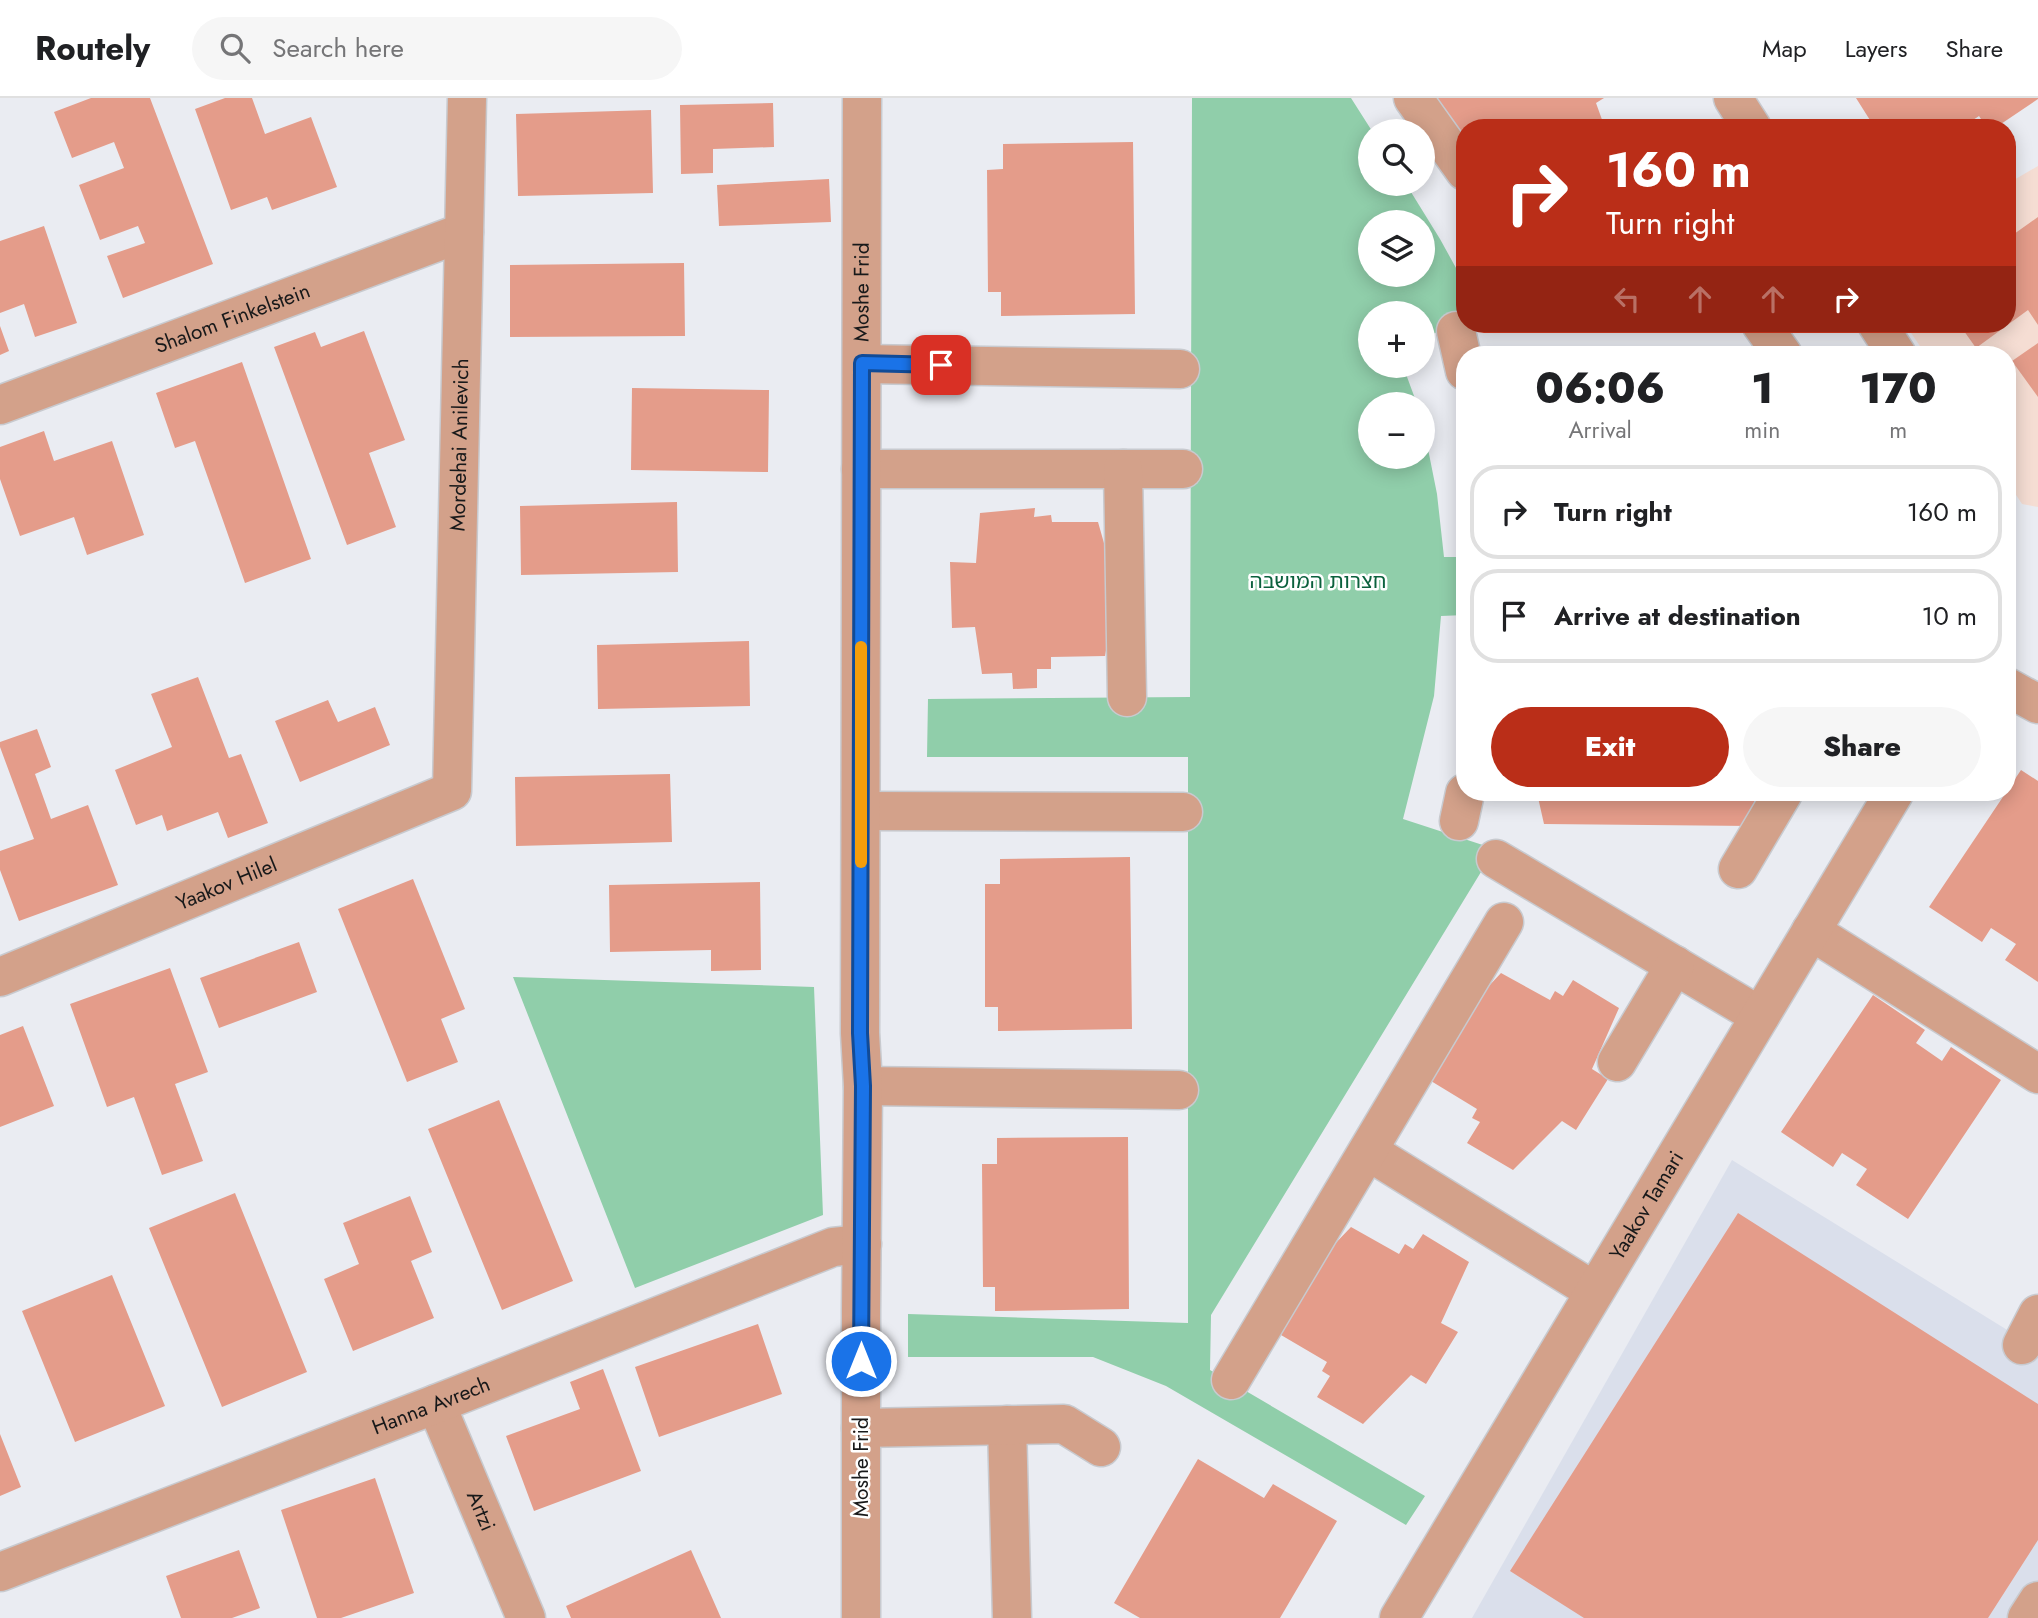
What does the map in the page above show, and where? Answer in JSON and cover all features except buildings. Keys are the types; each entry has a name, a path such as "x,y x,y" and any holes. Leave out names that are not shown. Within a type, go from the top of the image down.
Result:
{"street":[{"name":"Mordehai Anilevich","path":"452,791 467,98"},
{"name":"Moshe Frid","path":"861,1618 862,98"},
{"path":"1413,98 1456,158"},
{"path":"1733,98 1746,119"},
{"name":"Shalom Finkelstein","path":"0,405 464,232"},
{"path":"862,363 1180,369"},
{"path":"861,469 1184,469"},
{"path":"1123,469 1127,697"},
{"path":"2016,692 2038,704"},
{"name":"Yaakov Hilel","path":"0,977 452,791"},
{"path":"1738,869 1778,801"},
{"name":"Yaakov Tamari","path":"1399,1618 1889,801"},
{"path":"861,811 1183,811"},
{"path":"1496,859 1760,1016"},
{"path":"1231,1380 1504,922"},
{"path":"1811,931 2038,1074"},
{"path":"1617,1062 1675,965"},
{"path":"863,1086 1179,1090"},
{"path":"1368,1151 1594,1291"},
{"name":"Hanna Avrech","path":"0,1572 833,1247 862,1244"},
{"name":"Artzi","path":"436,1404 526,1618"},
{"path":"860,1428 1064,1424 1101,1447"},
{"path":"1007,1425 1012,1618"},
{"path":"2027,1618 2038,1601"}],"shaded area":[{"path":"2038,166 2038,507 2022,504 2016,495 2016,346 1920,346 1911,333 2016,333 2016,179"},
{"path":"1732,1160 2038,1349 2038,1618 1472,1618"}],"green space":[{"name":"חצרות המושבה","path":"1192,98 1351,98 1364,119 1358,119 1358,196 1413,196 1422,210 1358,210 1358,287 1435,287 1435,231 1456,268 1456,326 1435,333 1435,301 1358,301 1358,378 1407,378 1413,392 1358,392 1358,469 1432,469 1444,557 1456,557 1456,615 1441,616 1434,696 1403,819 1495,849 1211,1315 1210,1370 1425,1496 1406,1525 1166,1386 1093,1357 908,1357 908,1314 1188,1323 1188,757 927,757 928,699 1190,697"},
{"path":"513,977 814,987 823,1215 635,1288"}],"slow traffic":[{"path":"861,647 861,862"}],"route":[{"path":"861,1361 862,363 941,365"}]}
